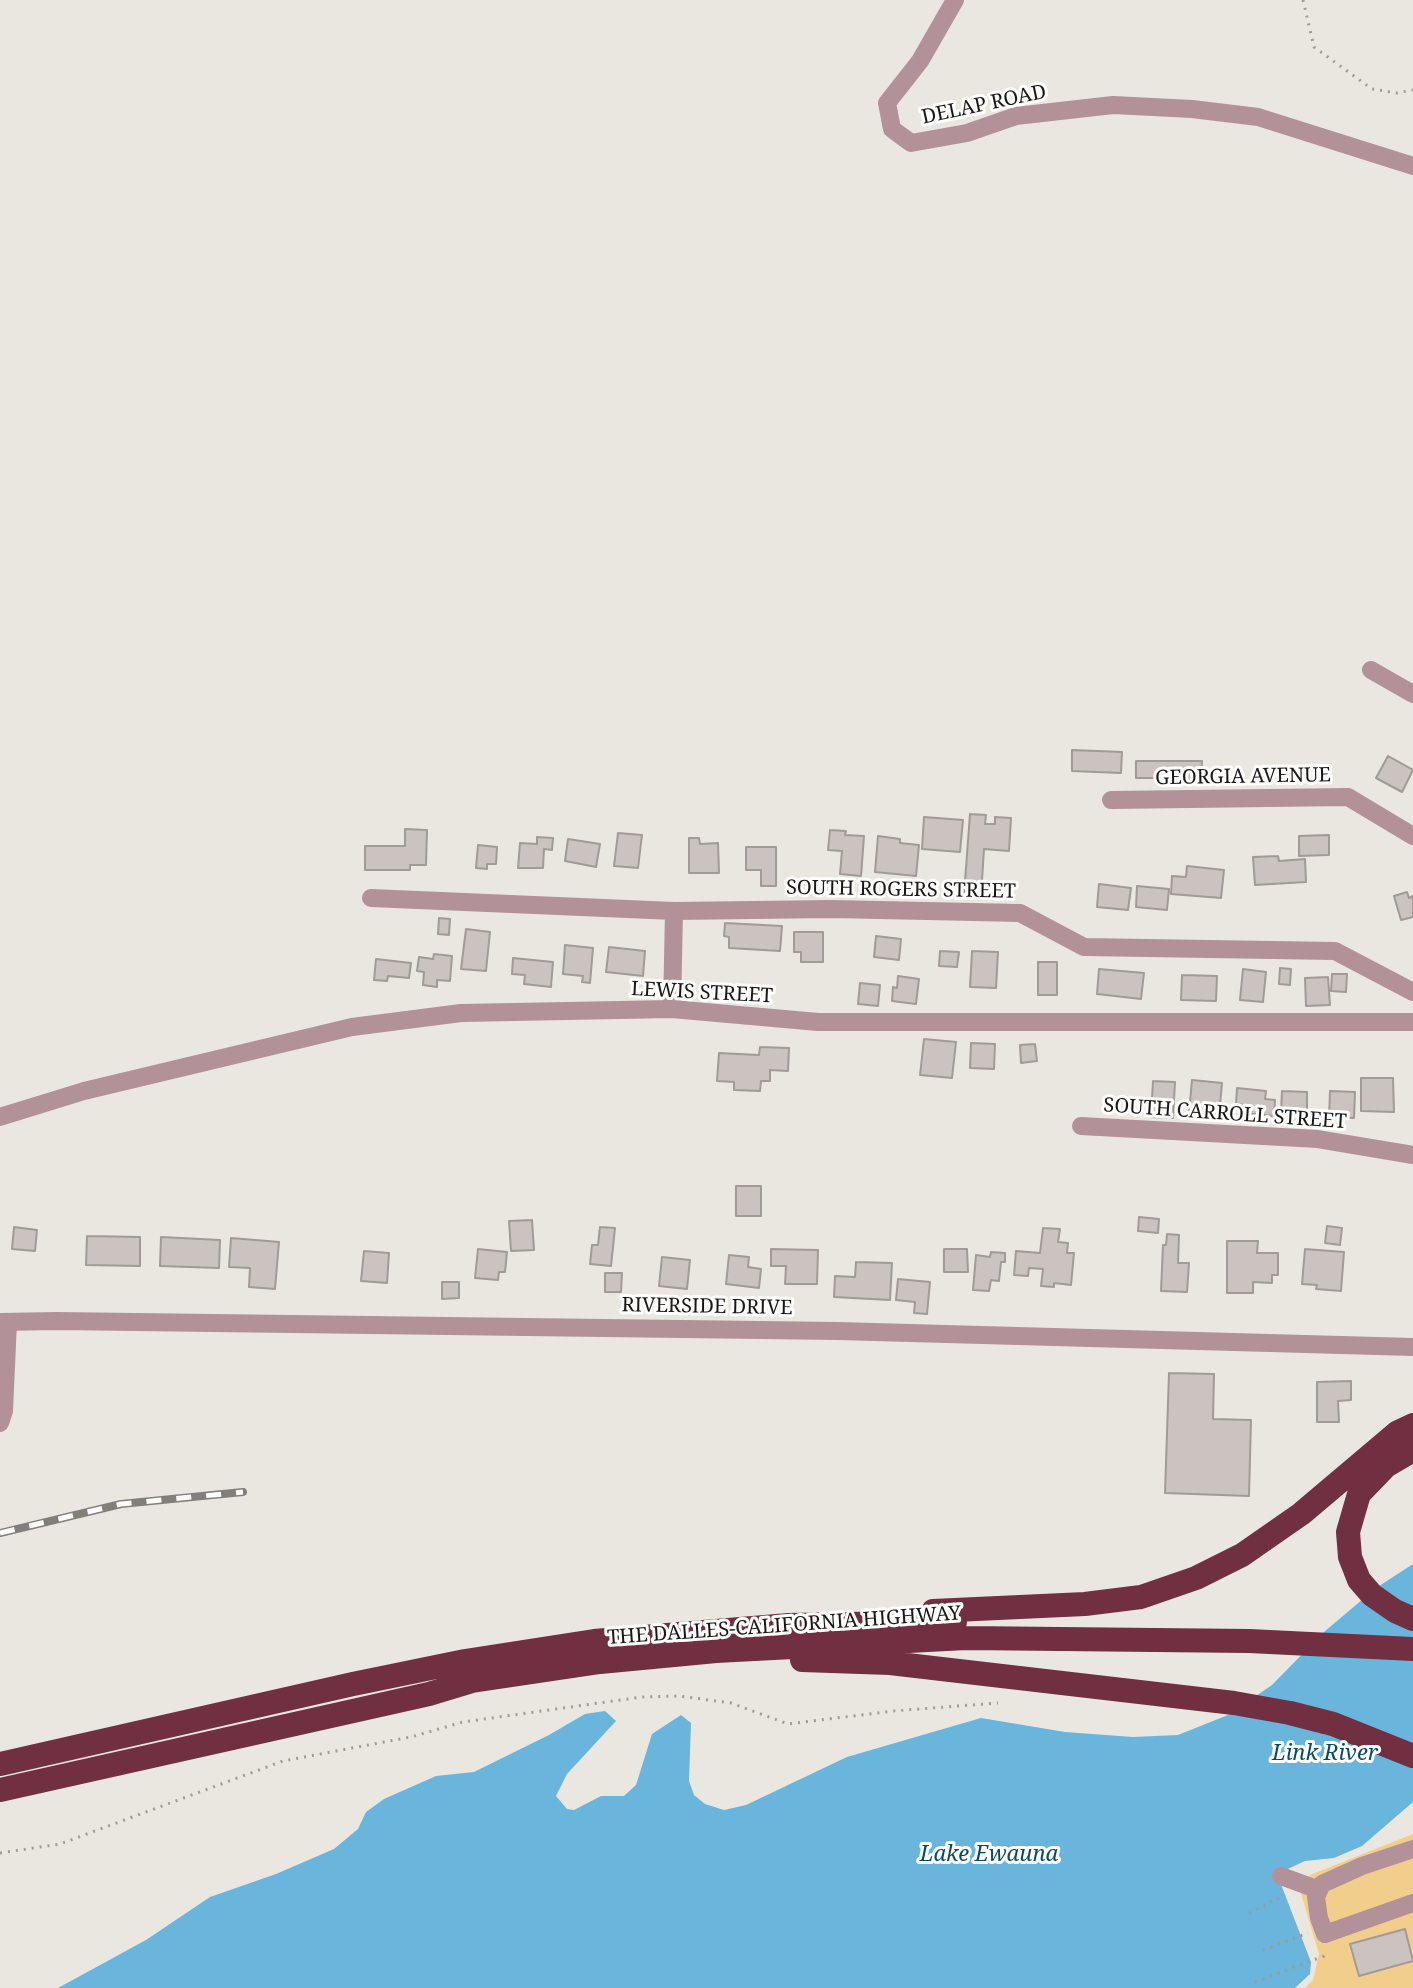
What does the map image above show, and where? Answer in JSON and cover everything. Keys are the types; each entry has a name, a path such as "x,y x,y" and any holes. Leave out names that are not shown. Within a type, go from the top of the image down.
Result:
{"highway":[{"path":"789,1625 877,1614 1085,1604 1141,1597 1196,1578 1242,1555 1301,1514 1398,1432 1413,1425"},
{"path":"1413,1450 1386,1466 1359,1494 1348,1532 1350,1557 1359,1580 1372,1595 1413,1619"},
{"name":"THE DALLES-CALIFORNIA HIGHWAY","path":"0,1764 353,1684 465,1661 594,1641 789,1625 962,1622 1144,1631 1249,1641"},
{"name":"THE DALLES-CALIFORNIA HIGHWAY","path":"0,1790 486,1679 600,1662 716,1651 966,1638 1249,1641 1413,1649"},
{"path":"429,1694 472,1692 600,1671 716,1662 821,1660 890,1663 1143,1692 1290,1713 1361,1734 1413,1756"}],"street":[{"name":"DELAP ROAD","path":"955,0 920,61 887,103 892,129 911,143 967,133 1016,116 1113,105 1192,109 1258,117 1413,166"},
{"path":"1371,670 1413,694"},
{"name":"GEORGIA AVENUE","path":"1111,800 1348,797 1413,836"},
{"name":"SOUTH ROGERS STREET","path":"371,898 674,911 832,909 1020,913 1084,947 1335,951 1413,992"},
{"path":"672,1009 674,911"},
{"name":"LEWIS STREET","path":"0,1117 84,1091 352,1027 461,1013 672,1009 818,1022 1413,1022"},
{"name":"SOUTH CARROLL STREET","path":"1081,1126 1318,1139 1413,1155"},
{"path":"0,1423 4,1411 4,1322"},
{"name":"RIVERSIDE DRIVE","path":"4,1322 838,1331 1413,1347"},
{"path":"1413,1849 1362,1866 1322,1884 1316,1897 1324,1931 1413,1903"},
{"path":"1285,1885 1319,1890"}],"path":[{"path":"1303,0 1314,47 1372,89 1397,93 1413,90"},
{"path":"0,1853 60,1844 283,1761 411,1737 463,1722 642,1697 679,1696 731,1703 788,1724 893,1711 998,1703"},
{"path":"1249,1913 1285,1885"},
{"path":"1255,1982 1324,1956 1324,1931 1263,1950"}],"shaded area":[{"path":"1413,1834 1413,1988 1305,1988 1313,1980 1319,1954 1300,1890 1310,1875"}],"water":[{"name":"Lake Ewauna","path":"1413,1564 1413,1802 1362,1846 1334,1858 1305,1861 1277,1874 1311,1962 1310,1974 1295,1988 58,1988 146,1940 210,1897 334,1849 358,1829 366,1812 384,1799 436,1776 474,1772 585,1714 605,1711 616,1721 567,1774 556,1796 567,1809 574,1810 601,1796 624,1796 636,1785 652,1734 681,1715 691,1723 689,1781 694,1795 705,1804 724,1810 746,1805 847,1757 981,1718 1065,1732 1133,1737 1178,1735 1228,1715 1272,1685 1324,1632 1376,1588"}],"building":[{"path":"1072,750 1122,752 1121,773 1072,771"},
{"path":"1388,756 1413,770 1402,792 1376,778"},
{"path":"1136,761 1202,761 1201,784 1157,784 1157,778 1136,778"},
{"path":"970,814 986,815 985,824 995,824 995,817 1011,818 1009,851 984,849 981,896 964,895"},
{"path":"924,817 963,820 960,852 922,849"},
{"path":"405,829 427,830 426,865 410,865 410,870 365,870 365,846 405,846"},
{"path":"830,830 864,836 861,876 840,874 842,851 828,850"},
{"path":"618,833 642,835 638,868 614,866"},
{"path":"1329,835 1329,855 1299,856 1299,836"},
{"path":"878,836 919,845 916,876 875,872"},
{"path":"537,837 553,838 552,850 544,849 543,868 518,868 520,843 537,844"},
{"path":"689,838 699,838 700,844 718,843 719,873 689,873"},
{"path":"568,839 600,844 596,867 565,861"},
{"path":"478,845 497,847 496,864 487,864 487,869 476,868"},
{"path":"746,847 776,847 776,886 761,886 761,870 746,870"},
{"path":"1278,856 1279,861 1305,859 1306,882 1255,885 1253,857"},
{"path":"1187,866 1224,870 1221,898 1171,894 1172,876 1186,877"},
{"path":"1099,884 1131,888 1128,910 1097,907"},
{"path":"1137,886 1169,889 1167,910 1136,907"},
{"path":"1407,892 1409,898 1413,896 1413,917 1401,920 1394,896"},
{"path":"439,918 450,919 449,935 438,934"},
{"path":"725,923 782,926 780,951 729,948 729,937 724,936"},
{"path":"466,929 490,932 486,971 461,969"},
{"path":"794,932 823,932 823,962 801,962 801,952 794,952"},
{"path":"876,936 901,939 899,960 874,957"},
{"path":"565,945 593,948 590,983 582,982 583,976 563,974"},
{"path":"609,947 645,951 643,976 606,972"},
{"path":"940,951 959,952 957,967 939,966"},
{"path":"972,951 998,952 996,988 970,987"},
{"path":"434,954 452,956 450,981 437,980 437,987 423,985 424,972 417,971 419,957 433,959"},
{"path":"513,958 553,962 551,987 524,984 525,975 512,974"},
{"path":"376,959 411,963 409,978 388,976 387,981 374,980"},
{"path":"1038,962 1057,962 1057,995 1038,995"},
{"path":"1280,968 1291,969 1290,985 1279,984"},
{"path":"1099,969 1144,973 1141,999 1097,994"},
{"path":"1243,969 1266,972 1263,1002 1240,1000"},
{"path":"1332,974 1347,974 1346,992 1331,991"},
{"path":"1182,975 1217,976 1216,1001 1181,1000"},
{"path":"898,976 919,979 916,1004 892,1001"},
{"path":"1328,977 1330,1005 1306,1006 1305,978"},
{"path":"860,983 880,985 878,1006 858,1004"},
{"path":"924,1039 956,1042 952,1078 920,1075"},
{"path":"971,1043 995,1044 994,1069 970,1068"},
{"path":"1035,1044 1037,1061 1021,1063 1020,1045"},
{"path":"760,1047 789,1048 788,1071 770,1070 770,1081 761,1081 760,1091 734,1090 734,1082 717,1081 719,1053 759,1055"},
{"path":"1361,1078 1393,1078 1394,1112 1361,1111"},
{"path":"1192,1080 1222,1083 1219,1116 1189,1113"},
{"path":"1153,1081 1175,1082 1173,1118 1151,1117"},
{"path":"1237,1088 1266,1091 1265,1099 1275,1100 1274,1116 1243,1113 1244,1105 1236,1104"},
{"path":"1282,1091 1307,1092 1307,1114 1281,1113"},
{"path":"1330,1091 1355,1092 1354,1118 1329,1117"},
{"path":"736,1186 761,1186 761,1216 736,1216"},
{"path":"1139,1217 1159,1219 1158,1233 1138,1231"},
{"path":"532,1220 534,1250 511,1251 509,1221"},
{"path":"1327,1226 1342,1228 1340,1245 1325,1243"},
{"path":"14,1227 37,1230 35,1251 12,1249"},
{"path":"600,1227 615,1228 611,1266 590,1264 592,1245 598,1245"},
{"path":"1043,1228 1060,1229 1058,1242 1068,1243 1067,1253 1074,1253 1071,1285 1054,1283 1054,1287 1041,1286 1043,1269 1029,1268 1028,1276 1014,1275 1016,1251 1040,1253"},
{"path":"1167,1234 1179,1235 1178,1263 1189,1263 1187,1292 1161,1291 1163,1245 1166,1245"},
{"path":"87,1236 140,1237 140,1266 86,1265"},
{"path":"161,1237 220,1240 219,1268 160,1266"},
{"path":"231,1238 279,1242 275,1289 249,1287 250,1268 229,1267"},
{"path":"1227,1241 1258,1241 1257,1253 1278,1253 1278,1275 1272,1275 1272,1283 1253,1282 1253,1293 1227,1293"},
{"path":"478,1249 507,1252 505,1272 499,1272 498,1280 475,1278"},
{"path":"771,1249 818,1250 817,1284 785,1284 786,1266 771,1266"},
{"path":"944,1249 967,1249 968,1272 944,1272"},
{"path":"1305,1249 1344,1252 1341,1291 1316,1289 1317,1285 1302,1284"},
{"path":"364,1251 389,1253 387,1283 361,1281"},
{"path":"991,1252 1005,1253 999,1281 991,1280 989,1291 973,1290 976,1255 990,1257"},
{"path":"729,1255 749,1257 748,1267 761,1269 759,1288 726,1284"},
{"path":"662,1257 690,1260 687,1289 659,1286"},
{"path":"856,1262 892,1263 890,1300 834,1297 835,1276 855,1277"},
{"path":"605,1273 622,1273 621,1292 605,1292"},
{"path":"898,1279 930,1282 927,1314 914,1313 915,1302 896,1300"},
{"path":"442,1282 459,1282 459,1298 442,1299"},
{"path":"1169,1373 1214,1374 1213,1419 1251,1420 1249,1496 1165,1493"},
{"path":"1351,1381 1351,1400 1338,1401 1339,1422 1317,1422 1317,1382"},
{"path":"1405,1929 1413,1961 1359,1976 1350,1944"}],"railway":[{"path":"0,1533 121,1504 243,1492"}],"water label":[{"name":"Link River","path":"1325,1754"}]}
